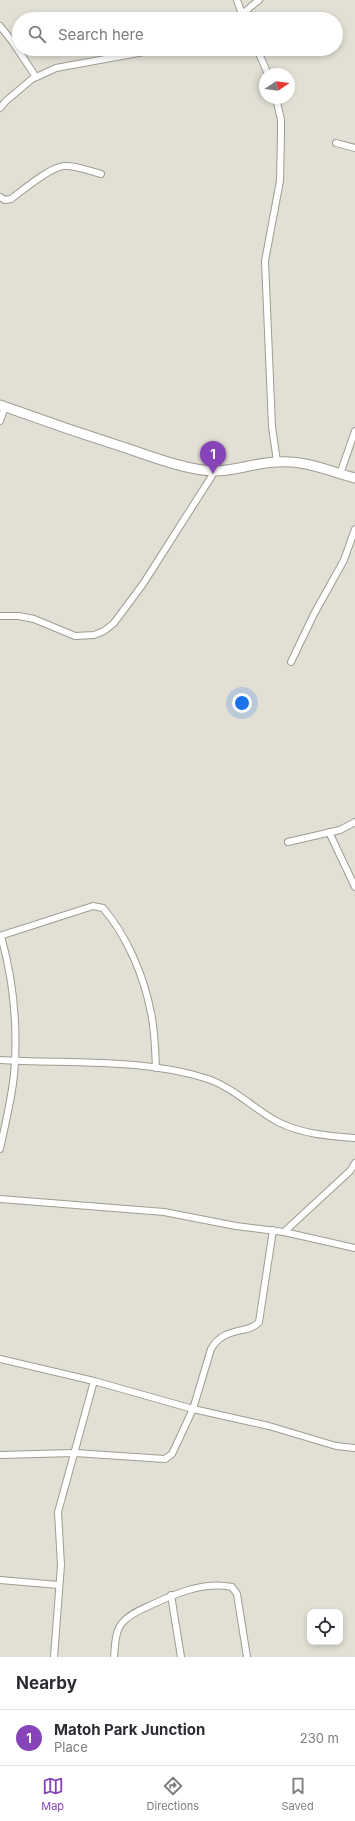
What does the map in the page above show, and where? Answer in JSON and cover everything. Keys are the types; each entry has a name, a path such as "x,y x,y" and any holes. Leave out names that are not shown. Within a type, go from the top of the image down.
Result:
{"main road":[{"path":"2,406 63,428 156,458 215,471 277,462 298,462 313,464 355,478"}],"street":[{"path":"237,0 239,12"},
{"path":"246,12 259,0"},
{"path":"0,26 12,41"},
{"path":"22,56 36,77"},
{"path":"0,108 6,100 36,77 56,68 122,56"},
{"path":"260,56 265,68"},
{"path":"277,104 281,127 280,181 265,261 272,427 277,462"},
{"path":"336,143 355,148"},
{"path":"0,197 6,200 11,199 61,166 78,167 101,174"},
{"path":"0,421 2,406"},
{"path":"340,474 355,431"},
{"path":"0,616 19,616 34,619 75,636 94,635 104,631 114,623 143,584 215,471"},
{"path":"291,662 314,614 344,560 355,529"},
{"path":"288,842 340,830 355,822"},
{"path":"329,832 355,887"},
{"path":"0,1149 10,1099 15,1061 13,994 9,967 1,936 93,906 103,908 115,922 125,939 145,990 154,1028 156,1068"},
{"path":"0,1060 156,1068 217,1083 277,1121 292,1128 311,1133 355,1138"},
{"path":"284,1232 350,1171 355,1163"},
{"path":"0,1199 164,1212 236,1226 284,1232 355,1248"},
{"path":"0,1455 75,1453 165,1459 172,1454 193,1409 211,1349 216,1341 231,1332 256,1325 260,1322 273,1230"},
{"path":"0,1359 94,1381 193,1409 269,1426 336,1446 355,1448"},
{"path":"54,1657 61,1565 58,1512 94,1381"},
{"path":"0,1580 59,1585"},
{"path":"114,1657 117,1632 122,1622 132,1614 172,1595 194,1588 222,1584 232,1587 237,1594 247,1657"},
{"path":"172,1595 181,1657"}],"place":[{"name":"Matoh Park Junction","path":"213,474"}]}
